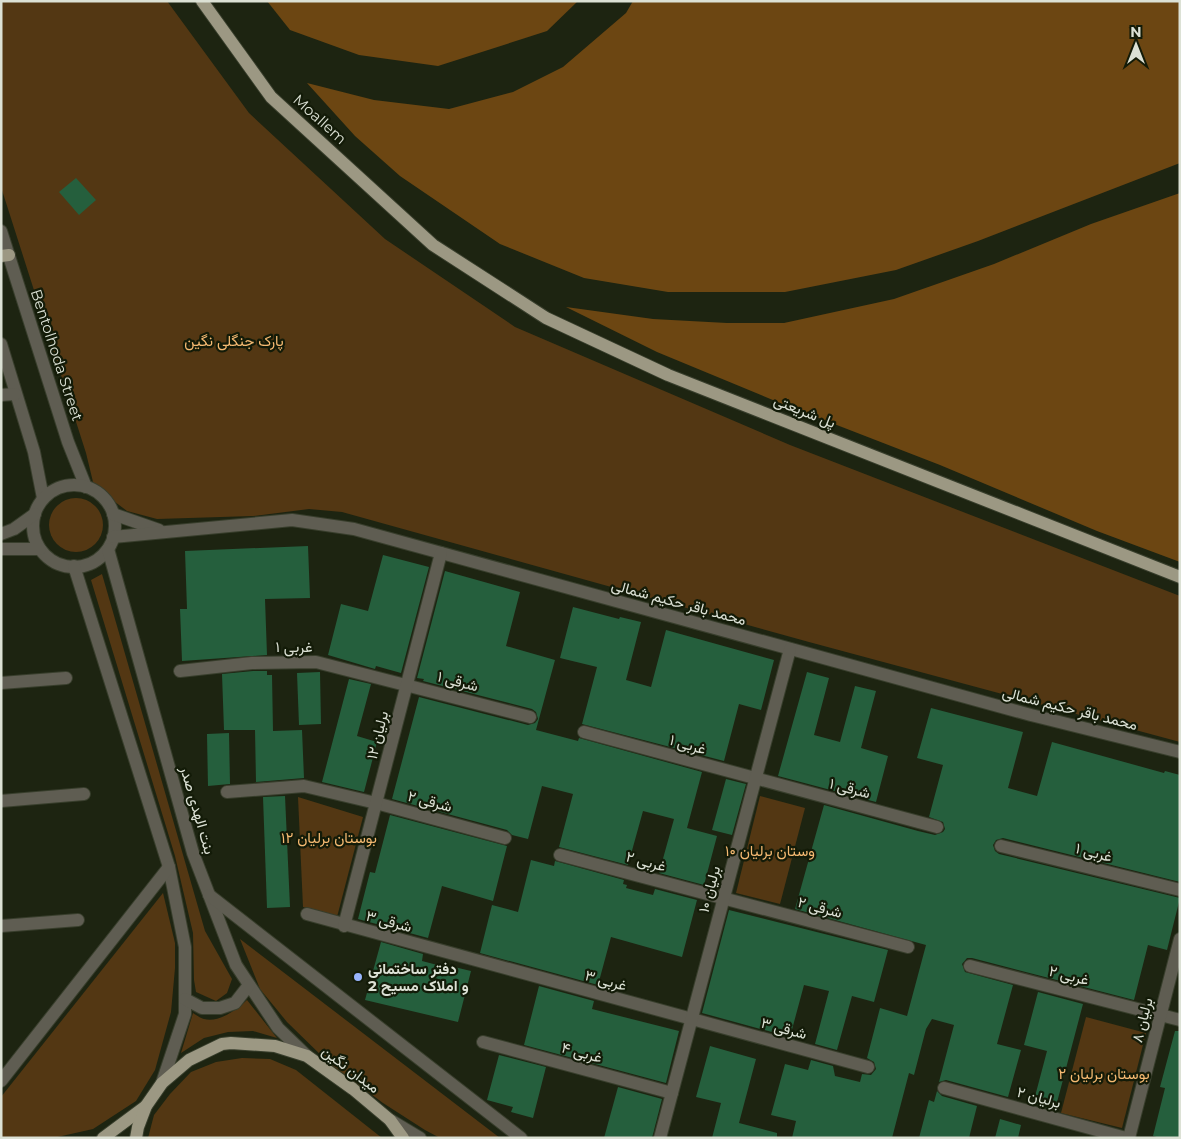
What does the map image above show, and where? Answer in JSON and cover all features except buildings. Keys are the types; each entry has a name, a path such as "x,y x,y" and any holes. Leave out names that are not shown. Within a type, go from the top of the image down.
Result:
{"main road":[{"name":"پل شریعتی","path":"202,1 271,97 433,245 546,318 668,375 1180,577"},
{"name":"میدان نگین","path":"136,1138 138,1126 146,1106 162,1083 189,1060 222,1044 231,1043 275,1046 307,1056 353,1089 390,1120 403,1138"},
{"path":"103,1138 146,1106"}],"street":[{"name":"Bentolhoda Street","path":"1,231 5,255 68,442 86,487"},
{"path":"1,344 34,452 44,498"},
{"path":"1,395 15,394"},
{"path":"1,534 14,529 35,514 44,498 52,491 63,486 75,485 86,487 98,493 107,502 113,514 115,525 114,537 108,549 99,558 87,564 74,566 61,564 50,559 40,549 34,532 35,514"},
{"path":"113,514 166,532"},
{"name":"محمد باقر حکیم شمالی","path":"114,537 292,520 354,529 1031,715 1180,752"},
{"path":"1,549 40,549"},
{"name":"بنت الهدی صدر","path":"108,549 193,853 208,894 236,965 278,1028 307,1056"},
{"name":"برلیان ۱۲","path":"344,926 441,553"},
{"path":"74,566 169,867 185,947 185,1014 162,1083"},
{"name":"برلیان ۱۰","path":"660,1138 790,649"},
{"name":"۱ غربی","path":"180,671 252,663 316,662 406,684"},
{"path":"1,683 66,678"},
{"name":"۱ شرقی","path":"406,684 530,717"},
{"name":"۱ غربی","path":"584,732 755,779"},
{"name":"۱ شرقی","path":"755,779 937,827"},
{"path":"227,792 304,786 376,803"},
{"path":"1,800 84,794"},
{"name":"۲ شرقی","path":"376,803 505,838"},
{"name":"۱ غربی","path":"1001,846 1180,890"},
{"name":"۲ غربی","path":"560,855 724,899"},
{"path":"1,1081 169,867"},
{"path":"208,894 521,1138"},
{"name":"۲ شرقی","path":"724,899 908,947"},
{"path":"307,914 344,926"},
{"path":"1,926 78,920"},
{"name":"۳ شرقی","path":"344,926 512,972"},
{"name":"برلیان ۸","path":"1127,1138 1180,939"},
{"name":"۲ غربی","path":"970,966 1160,1015"},
{"name":"۳ غربی","path":"512,972 691,1020"},
{"path":"185,999 202,1008 220,1008 235,1003 249,985"},
{"path":"1160,1015 1180,1020"},
{"name":"۳ شرقی","path":"691,1020 868,1068"},
{"name":"۴ غربی","path":"483,1042 672,1093"},
{"name":"برلیان ۲","path":"944,1088 1127,1138"},
{"path":"390,1120 420,1138"}],"green space":[{"name":"پارک جنگلی نگین","path":"1,1 167,1 249,113 385,239 515,327 790,445 1180,596 1180,742 809,642 342,512 309,509 253,516 157,519 127,511 94,486 86,453 1,187"},
{"path":"71,498 81,498 91,502 99,510 103,525 99,540 91,548 81,552 71,552 61,548 53,540 49,530 49,520 53,510 61,502"},
{"path":"102,574 205,931 232,979 227,993 216,1001 196,992 193,933 175,856 91,580"},
{"name":"وستان برلیان ۱۰","path":"760,796 805,808 780,904 736,893"},
{"name":"بوستان برلیان ۱۲","path":"298,797 363,817 337,917 303,907"},
{"path":"163,893 175,943 171,1012 155,1070 136,1101 93,1129 53,1138 1,1138 1,1097"},
{"path":"240,939 500,1138 440,1138 383,1103 329,1063 287,1022 260,989"},
{"path":"247,1000 277,1038 253,1031 228,1032 204,1038 181,1053 193,1013 204,1019 216,1019 233,1011"},
{"name":"بوستان برلیان ۲","path":"1086,1017 1146,1033 1122,1128 1061,1113"},
{"path":"242,1058 270,1059 296,1070 382,1138 148,1138 154,1115 170,1094 191,1072 216,1062"}],"shaded area":[{"path":"267,1 578,1 547,31 438,66 359,55 290,30"},
{"path":"633,1 1180,1 1180,163 978,241 896,270 785,292 668,292 584,278 500,244 400,176 355,136 307,83 374,100 449,109 513,92 563,67 626,13"},
{"path":"1180,193 1180,562 1097,531 940,465 780,403 657,352 566,307 653,319 727,323 784,323 894,299 994,264 1091,224"}],"place":[{"name":"دفتر ساختمانی و املاک مسیح 2","path":"358,977"}]}
